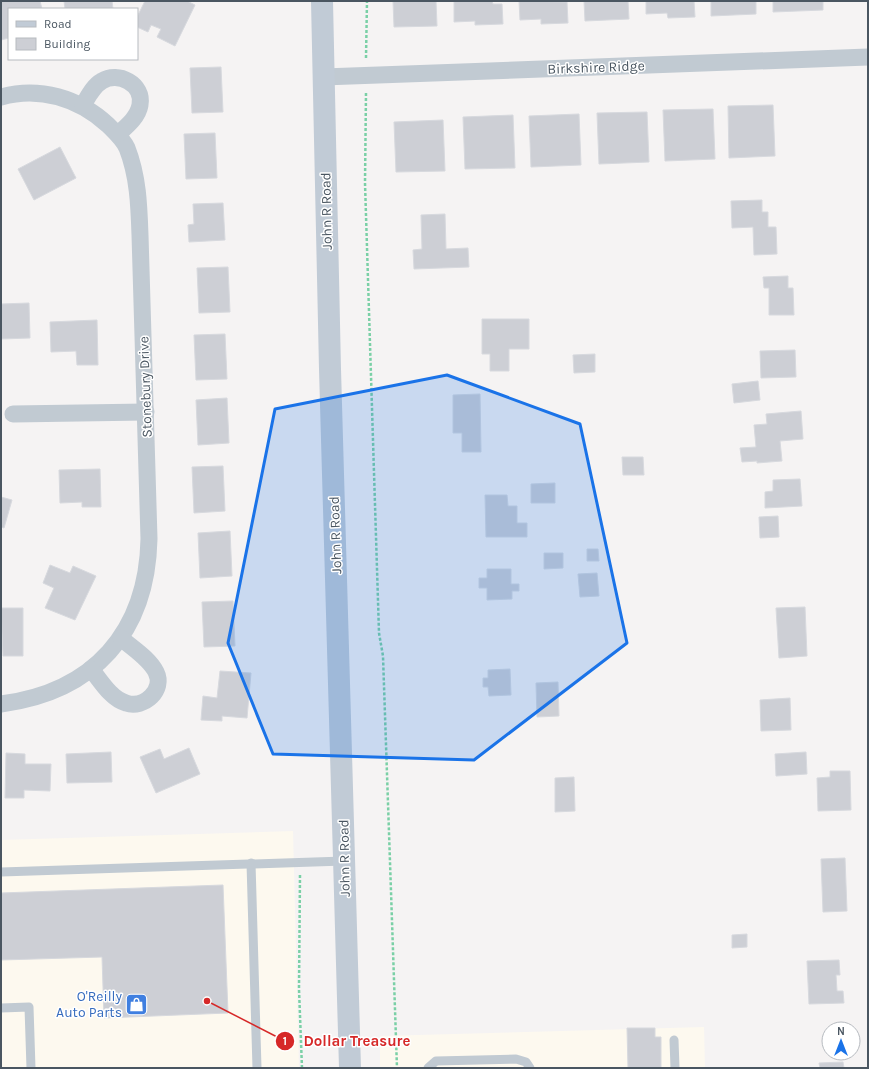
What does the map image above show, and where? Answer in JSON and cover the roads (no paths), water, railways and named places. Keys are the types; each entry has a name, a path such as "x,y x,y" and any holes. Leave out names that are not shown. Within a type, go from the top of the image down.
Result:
{"main road":[{"name":"John R Road","path":"322,1 350,1068"}],"street":[{"name":"Birkshire Ridge","path":"323,77 868,57"},
{"path":"83,106 95,86 101,81 109,78 121,78 131,82 140,95 141,104 131,122 118,134"},
{"name":"Stonebury Drive","path":"1,97 13,94 39,93 62,98 83,106 118,134 126,147 134,171 138,190 146,412 149,563 140,602 133,618 121,638 91,669 72,683 58,690 36,698 1,704"},
{"path":"13,414 146,412"},
{"path":"91,669 107,688 125,703 142,704 148,700 155,692 158,682 157,674 152,665 121,638"}],"lane":[{"path":"1,872 344,861"},
{"path":"251,863 257,1068"},
{"path":"1,1008 29,1007 31,1068"},
{"path":"674,1040 675,1068"},
{"path":"428,1068 436,1061 516,1059 526,1062 530,1068"}],"place":[{"name":"Dollar Treasure","path":"207,1001"},
{"name":"O'Reilly Auto Parts","path":"137,1004"}]}
